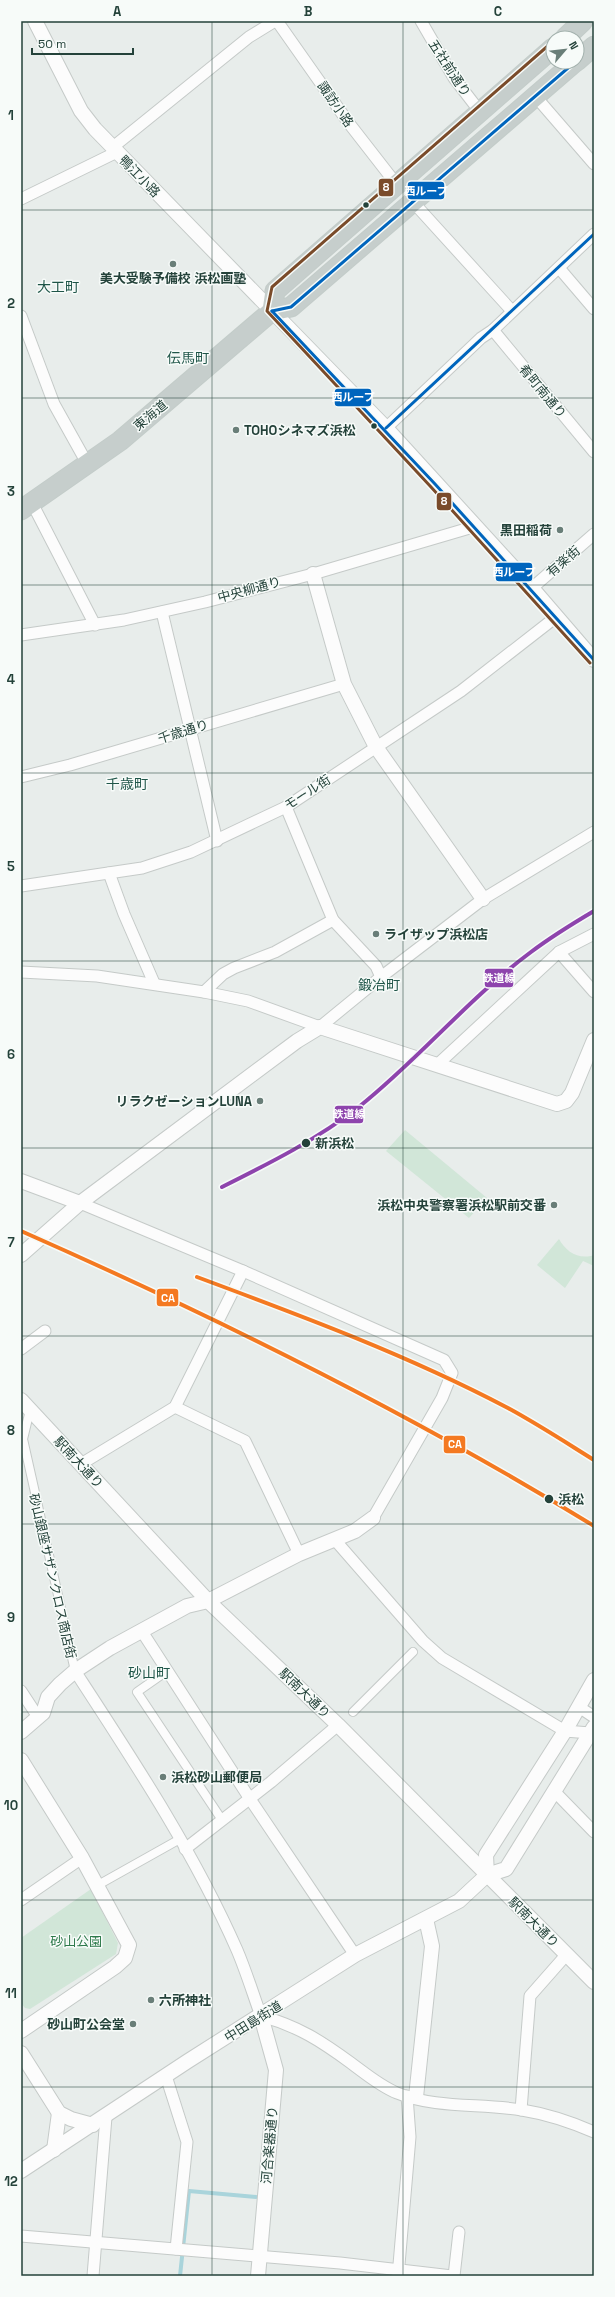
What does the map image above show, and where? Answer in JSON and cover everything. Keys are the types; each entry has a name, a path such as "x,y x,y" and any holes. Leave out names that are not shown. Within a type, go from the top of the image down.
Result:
{"highway":[{"path":"574,30 584,21"},
{"path":"585,54 594,46"},
{"path":"545,55 481,113 275,291 272,311 291,307 566,70"},
{"name":"東海道","path":"26,506 88,465 120,441 272,311"}],"street":[{"name":"鴨江小路","path":"36,21 81,111 117,152 386,428 473,526 532,588 594,660"},
{"path":"21,199 117,152 113,147 249,37 276,21"},
{"name":"諏訪小路","path":"276,21 348,122 397,185"},
{"name":"五社前通り","path":"421,21 454,78 481,113"},
{"path":"536,97 594,164"},
{"path":"413,202 512,311"},
{"path":"386,428 481,338 493,330 594,234"},
{"path":"559,268 594,310"},
{"path":"21,316 54,404 88,465"},
{"name":"肴町南通り","path":"493,330 594,452"},
{"path":"26,506 95,625"},
{"name":"中央柳通り","path":"21,635 95,625 162,612 313,574 473,526"},
{"name":"有楽街","path":"532,588 594,534"},
{"path":"313,574 344,684 376,747 483,899"},
{"path":"162,612 189,730 217,841"},
{"name":"モール街","path":"21,886 142,868 191,852 217,841 286,807 461,691 556,617"},
{"name":"千歳通り","path":"21,777 70,765 344,684"},
{"path":"286,807 334,920 376,966 381,976"},
{"path":"21,1255 80,1203 297,1041 320,1027 381,976 483,899 594,832"},
{"path":"109,873 124,914 154,984"},
{"path":"204,992 223,974 234,968 275,952 334,920"},
{"path":"438,1064 559,952 594,934"},
{"path":"559,952 594,992"},
{"path":"21,972 97,976 204,992 248,1001 320,1027 438,1064 557,1104 566,1101 572,1093 594,1040"},
{"path":"21,1181 154,1233 444,1360 452,1373 442,1398 373,1518 355,1530 335,1540 299,1554 208,1601 187,1606 141,1630 75,1671 48,1697 43,1713 21,1732"},
{"path":"81,1464 175,1407 243,1271"},
{"path":"21,1349 45,1330"},
{"name":"駅南大通り","path":"25,1405 208,1601 338,1725 487,1875 567,1954 592,1976"},
{"name":"砂山銀座サザンクロス商店街","path":"25,1405 23,1439 75,1671"},
{"path":"175,1407 245,1441 299,1554"},
{"path":"335,1540 430,1649 454,1667 565,1731 592,1730"},
{"path":"141,1630 250,1799 355,1955"},
{"path":"353,1712 413,1652"},
{"path":"75,1671 148,1785 182,1844 237,1950 261,2016 288,2023 318,2040 382,2087 428,2102 521,2110 570,2122 594,2132"},
{"path":"167,1671 137,1692 222,1820"},
{"path":"592,1730 506,1869 487,1875 486,1855 565,1731 594,1680"},
{"path":"21,1691 38,1717"},
{"path":"579,1707 594,1717"},
{"path":"98,1885 182,1844 222,1820 250,1799 338,1725"},
{"path":"21,1760 98,1885 129,1945 127,1954 115,1967 21,2031"},
{"path":"554,1791 594,1832"},
{"path":"22,1897 82,1858"},
{"name":"中田島街道","path":"21,2171 355,1955 426,1919 459,1900 487,1875"},
{"path":"398,2273 410,2137 411,2097 432,1946 426,1919"},
{"path":"521,2110 530,1996 567,1954"},
{"name":"河合楽器通り","path":"258,2276 276,2070 261,2016"},
{"path":"21,2054 60,2113 71,2119 92,2125"},
{"path":"166,2076 187,2142 177,2249"},
{"path":"54,2150 60,2113"},
{"path":"94,2276 106,2116"},
{"path":"21,2236 259,2255 398,2273 453,2276 459,2232"}],"green space":[{"path":"405,1130 487,1198 469,1218 386,1151"},
{"path":"559,1239 565,1248 578,1256 594,1255 594,1266 583,1261 565,1288 537,1265"},
{"name":"砂山公園","path":"91,1889 118,1943 116,1954 30,2009 25,2008 21,2003 21,1938"}],"waterway":[{"path":"180,2276 189,2191 256,2197"}],"transit line":[{"name":"8","path":"545,48 272,287 267,311 431,487 590,663"},
{"name":"西ループ","path":"272,311 291,307 566,70"},
{"name":"西ループ","path":"386,428 594,234"},
{"name":"西ループ","path":"272,311 435,484 594,660"},
{"name":"鉄道線","path":"222,1187 311,1140 344,1118 382,1087 465,1008 508,970 546,941 594,911"},
{"name":"CA","path":"21,1231 168,1298 384,1406 455,1444 594,1526"},
{"name":"CA","path":"197,1277 354,1337 431,1370 517,1413 594,1460"}],"place":[{"name":"美大受験予備校 浜松画塾","path":"173,264"},
{"name":"TOHOシネマズ浜松","path":"236,430"},
{"name":"黒田稲荷","path":"560,530"},
{"name":"ライザップ浜松店","path":"376,934"},
{"name":"リラクゼーションLUNA","path":"260,1101"},
{"name":"新浜松","path":"306,1143"},
{"name":"浜松中央警察署浜松駅前交番","path":"554,1205"},
{"name":"浜松","path":"549,1499"},
{"name":"浜松砂山郵便局","path":"163,1777"},
{"name":"六所神社","path":"151,2000"},
{"name":"砂山町公会堂","path":"133,2024"}],"district":[{"name":"大工町","path":"58,287"},
{"name":"伝馬町","path":"188,358"},
{"name":"千歳町","path":"127,784"},
{"name":"鍛冶町","path":"379,985"},
{"name":"砂山町","path":"149,1673"}]}
